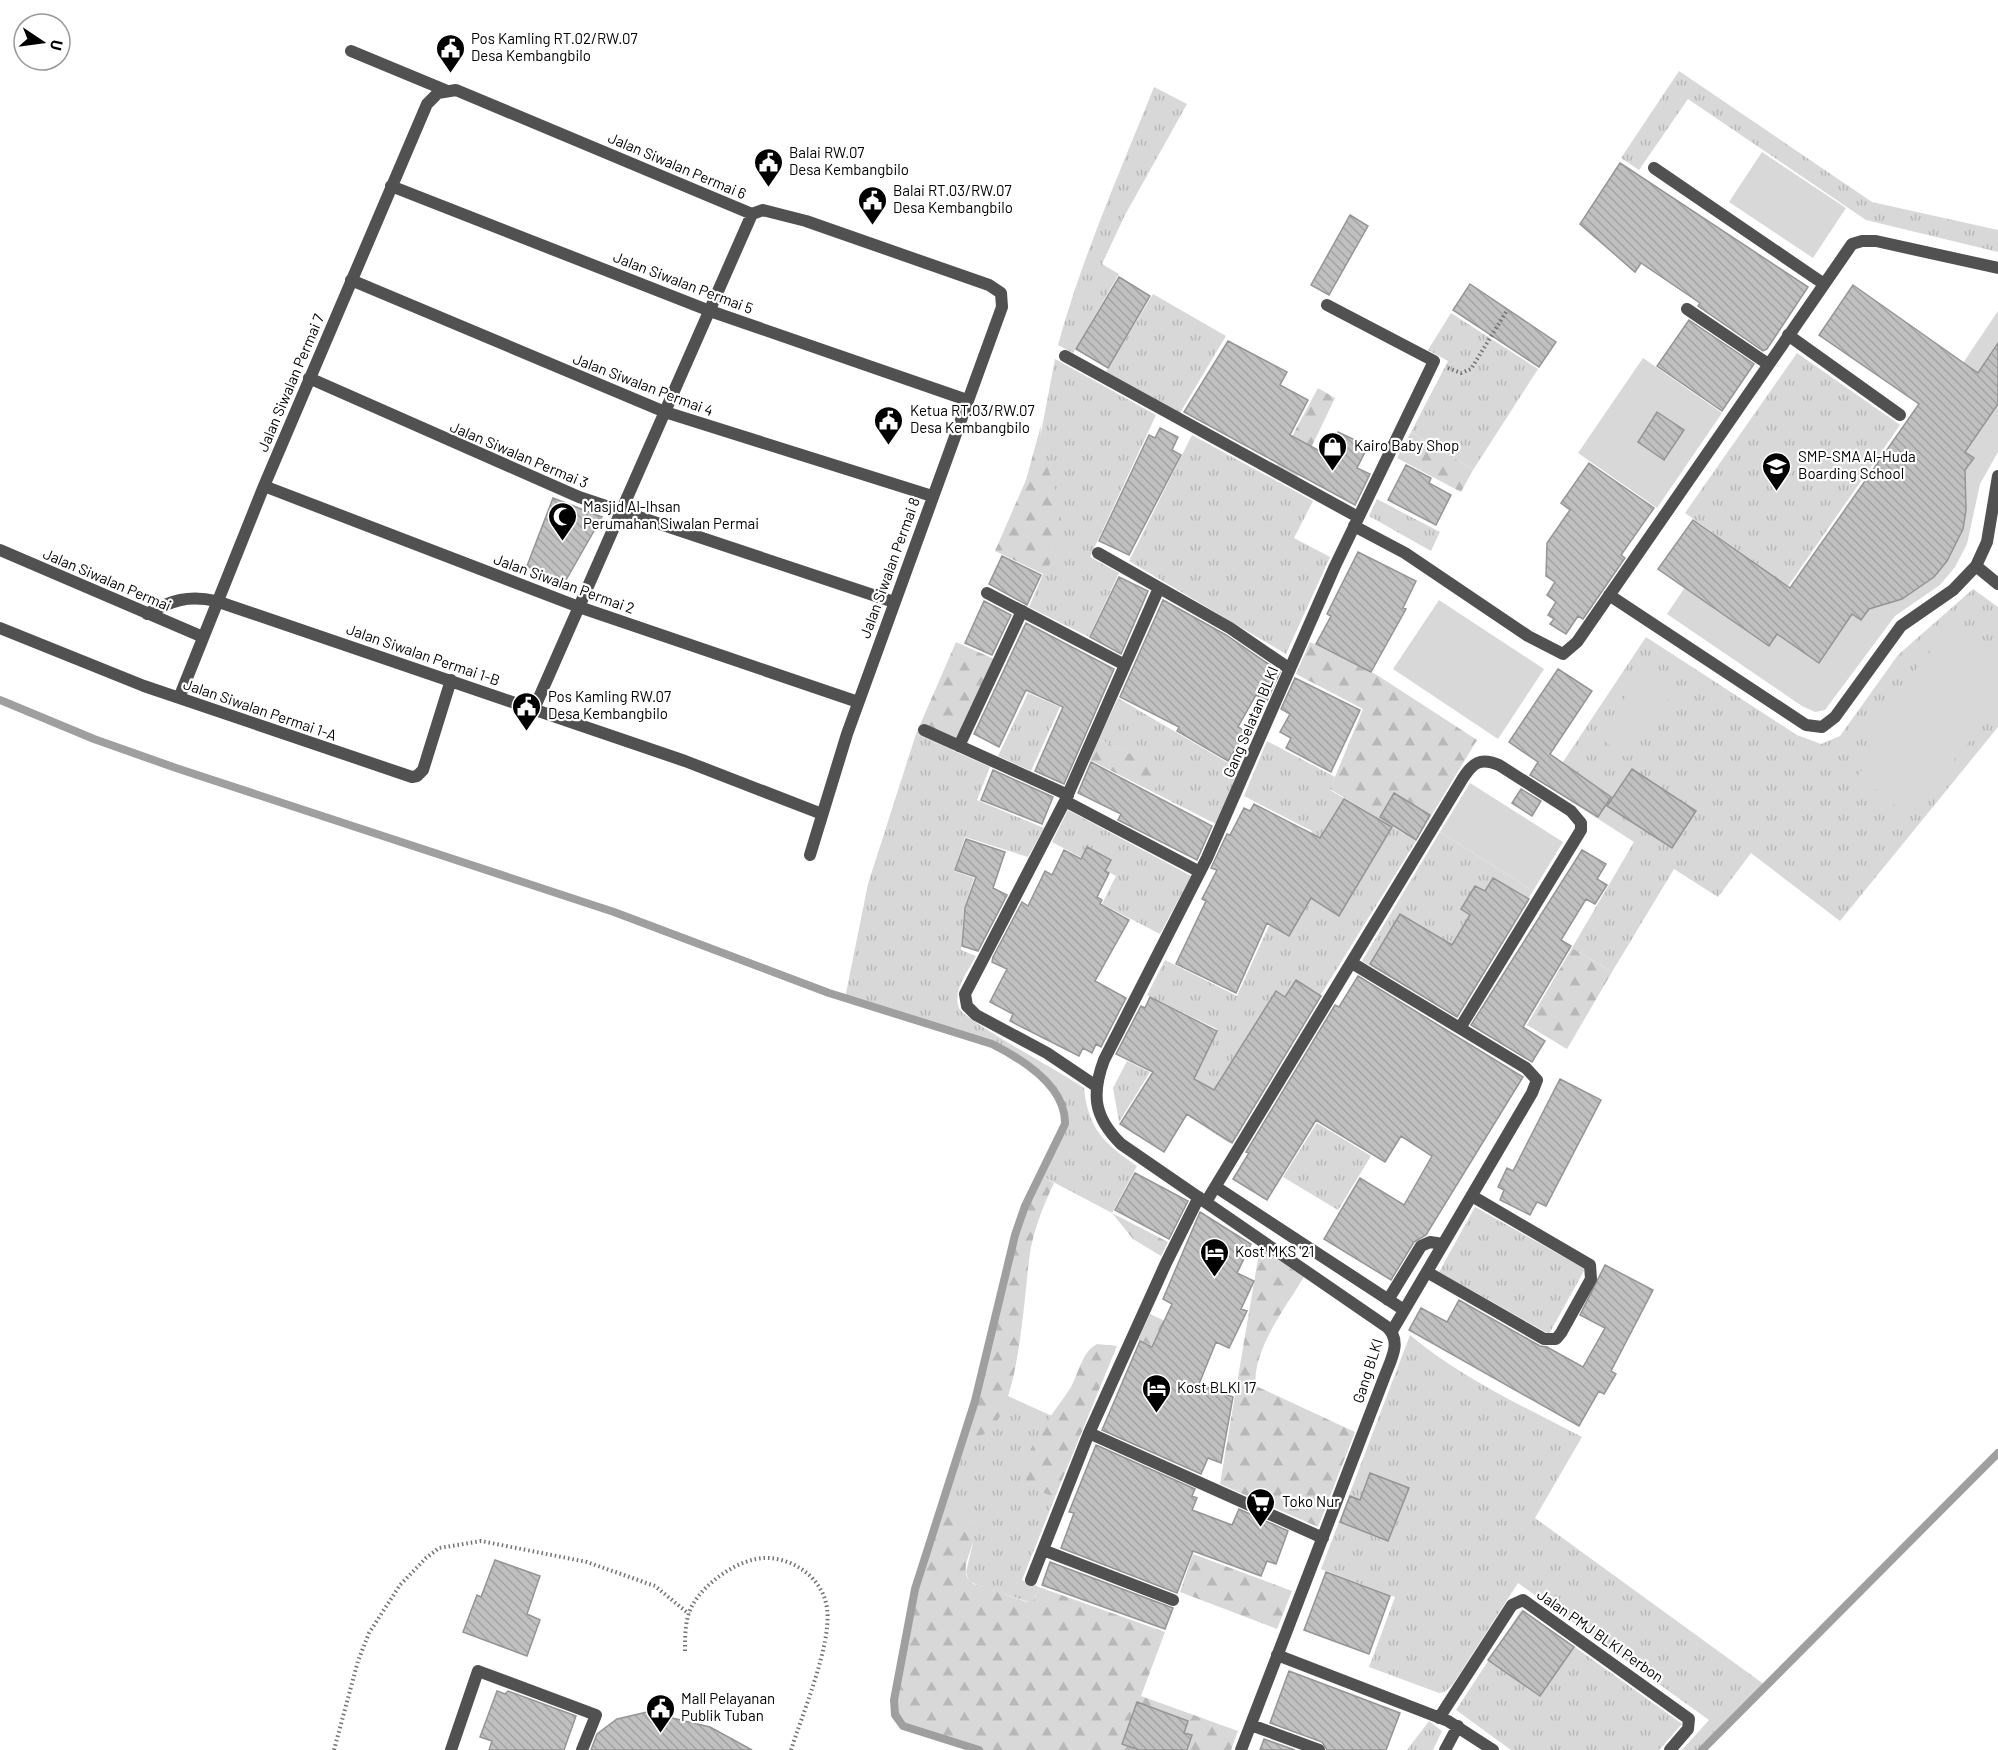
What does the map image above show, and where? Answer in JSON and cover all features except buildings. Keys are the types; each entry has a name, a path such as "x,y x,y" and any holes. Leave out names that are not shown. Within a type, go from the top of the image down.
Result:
{"street":[{"name":"Jalan Siwalan Permai 6","path":"351,51 445,90 465,93 753,214 763,210 806,221 989,285 1001,293"},
{"name":"Jalan Siwalan Permai 7","path":"179,698 216,601 391,186 427,104 431,98 445,90"},
{"path":"1654,168 1824,284"},
{"name":"Jalan Siwalan Permai 5","path":"391,186 710,311 967,400"},
{"path":"534,709 753,214"},
{"path":"1065,356 1356,521 1528,636 1559,654 1570,650 1849,248 1862,241 1884,243 1998,268"},
{"name":"Jalan Siwalan Permai 4","path":"351,280 665,412 932,496"},
{"name":"Jalan Siwalan Permai 8","path":"810,855 858,702 1002,307 1001,293"},
{"path":"1327,305 1434,361"},
{"path":"1687,309 1768,364"},
{"path":"1788,335 1900,415"},
{"name":"Gang Selatan BLKI","path":"1096,1089 1104,1060 1200,872 1356,521 1434,361"},
{"name":"Jalan Siwalan Permai 3","path":"309,378 535,480 621,513 894,602"},
{"path":"1609,595 1806,725 1822,728 1836,717 1901,627 1953,590 1976,567 1987,542 1998,476"},
{"name":"Jalan Siwalan Permai 2","path":"264,486 579,607 858,702"},
{"name":"Jalan Siwalan Permai","path":"0,550 203,637"},
{"path":"1098,553 1246,638 1290,669"},
{"path":"1976,567 1998,584"},
{"path":"1096,1089 1047,1053 976,1015 965,1001 968,986 1067,798 1159,588"},
{"path":"987,593 1125,665"},
{"name":"Jalan Siwalan Permai 1-B","path":"147,614 174,599 185,597 216,601 685,761 822,814"},
{"path":"959,746 1022,611"},
{"name":"Jalan Siwalan Permai 1-A","path":"0,628 179,698 412,777 417,776 423,770 451,680"},
{"path":"924,730 1067,798 1200,872"},
{"path":"1031,1580 1089,1433 1166,1263 1203,1200 1216,1187 1469,769 1480,760 1499,765 1571,811 1581,823 1581,830 1460,1028"},
{"path":"1352,963 1527,1068 1537,1080 1532,1093 1392,1331"},
{"name":"Gang BLKI","path":"1096,1089 1098,1109 1113,1136 1140,1158 1392,1331 1396,1345 1241,1750"},
{"path":"1216,1187 1404,1310"},
{"path":"1427,1272 1544,1339 1556,1339 1561,1333 1591,1279 1590,1265 1472,1196"},
{"path":"1388,1300 1421,1246 1430,1242 1443,1244"},
{"path":"1089,1433 1323,1538"},
{"path":"1043,1550 1173,1600"},
{"name":"Jalan PMJ BLKI Perbon","path":"1439,1718 1512,1605 1523,1600 1689,1719 1688,1729 1670,1750"},
{"path":"1277,1655 1458,1726 1492,1750"},
{"path":"451,1750 478,1671 596,1715 582,1750"},
{"path":"1251,1725 1319,1750"},
{"path":"1445,1750 1458,1726"}],"path":[{"path":"1434,361 1461,373 1471,369 1506,312"},
{"path":"334,1750 358,1660 369,1633 400,1585 426,1558 440,1548 481,1541 587,1562 656,1586 689,1614"},
{"path":"685,1651 692,1605 712,1583 727,1571 765,1558 780,1560 804,1571 814,1579 824,1599 827,1620 822,1649 791,1750"}],"green space":[{"path":"1679,71 1872,202 1998,230 1998,252 1866,220 1688,99 1639,170 1621,158"},
{"path":"1154,87 1187,104 1125,215 1102,264 1119,274 1073,353 1058,345 1068,312 1102,215"},
{"path":"1762,152 1846,208 1813,258 1729,202"},
{"path":"1153,294 1226,336 1180,413 1106,372"},
{"path":"1998,311 1998,452 1980,484 1967,544 1955,567 1940,585 1895,616 1825,710 1815,712 1802,706 1667,614 1718,538 1805,598"},
{"path":"1451,313 1538,369 1473,470 1411,432 1448,361 1428,350"},
{"path":"1797,353 1900,425 1788,586 1685,513"},
{"path":"1643,358 1722,413 1657,508 1578,453"},
{"path":"1055,359 1156,415 1090,557 1119,573 1089,637 1029,607 1060,535 1040,438"},
{"path":"1318,388 1335,398 1297,477 1276,466"},
{"path":"1041,425 1043,450 1057,497 1061,521 1058,542 1045,575 995,551 1026,480"},
{"path":"1411,432 1473,470 1461,492 1397,458"},
{"path":"1192,435 1313,501 1294,538 1330,557 1286,654 1129,561"},
{"path":"1377,499 1440,532 1431,551 1369,516"},
{"path":"1973,589 1998,607 1998,727 1840,921 1751,853 1718,897 1674,869 1612,972 1572,948 1634,842 1547,786 1646,637 1797,735 1821,744 1840,736 1898,655"},
{"path":"1439,600 1544,669 1498,739 1393,669"},
{"path":"1956,620 1998,654 1998,706 1934,785 1867,730"},
{"path":"956,642 994,659 952,750 916,734"},
{"path":"1310,642 1377,675 1477,740 1416,841 1330,789 1363,709 1296,674"},
{"path":"1644,670 1674,690 1628,757 1598,737"},
{"path":"1028,693 1060,707 1031,771 998,756"},
{"path":"1118,698 1240,770 1216,824 1153,792 1163,770 1099,739"},
{"path":"916,734 990,767 977,800 1044,828 1028,857 965,837 954,871 974,878 964,909 961,950 976,956 959,988 957,1002 964,1014 977,1023 1084,1088 1089,1114 1100,1134 1137,1166 1112,1213 1040,1175 1065,1126 1065,1113 1060,1100 1041,1077 992,1044 845,998 868,884"},
{"path":"1099,739 1164,770 1153,792 1090,760"},
{"path":"1267,741 1335,777 1330,790 1416,841 1229,1143 1188,1116 1199,1098 1177,1085 1217,1029 1147,995 1165,960 1237,996 1312,831 1244,796"},
{"path":"1878,751 1929,792 1909,817 1858,775"},
{"path":"1470,783 1563,842 1533,891 1440,832"},
{"path":"1068,810 1191,876 1160,934 1102,904 1116,876 1052,842"},
{"path":"1440,832 1533,891 1456,1017 1362,961"},
{"path":"1572,948 1612,972 1567,1049 1527,1025"},
{"path":"1127,1061 1150,1072 1119,1122 1113,1088"},
{"path":"1317,1123 1371,1156 1338,1210 1283,1177"},
{"path":"1040,1175 1054,1183 1035,1230 1031,1247 1019,1349 1013,1379 1005,1405 995,1424 982,1435 964,1433 984,1368 1015,1235"},
{"path":"1475,1207 1585,1269 1549,1334 1439,1272"},
{"path":"1112,1213 1168,1242 1161,1256 1133,1239"},
{"path":"1260,1247 1304,1277 1265,1344 1256,1373 1256,1386 1355,1432 1318,1527 1220,1484"},
{"path":"1150,1314 1195,1335 1169,1352 1138,1340"},
{"path":"1410,1335 1471,1378 1582,1437 1535,1518 1765,1685 1702,1750 1682,1750 1709,1720 1518,1583 1453,1684 1445,1692 1439,1693 1369,1667 1395,1597 1321,1569"},
{"path":"1097,1344 1117,1346 1055,1497 1037,1490 1026,1481 1025,1467 1028,1455 1041,1430 1071,1387 1084,1357"},
{"path":"1008,1396 1052,1416 1034,1446 1025,1471 1037,1490 1055,1497 1022,1580 1039,1587 1034,1600 1029,1602 969,1581 966,1572 973,1543 971,1522 941,1503 964,1433 980,1435 998,1416"},
{"path":"941,1503 963,1515 973,1528 974,1536 966,1570 968,1578 974,1584 1027,1602 1034,1600 1039,1587 1165,1632 1141,1696 1238,1731 1231,1750 979,1750 903,1726 898,1722 893,1708 901,1655 915,1589"},
{"path":"1193,1554 1292,1591 1277,1629 1180,1592"},
{"path":"1522,1609 1682,1724 1659,1750 1511,1750 1456,1710"},
{"path":"1429,1721 1442,1731 1433,1750 1407,1750"}],"waterway":[{"path":"0,700 94,739 176,768 614,912 829,993 992,1044 1016,1057 1040,1075 1058,1098 1065,1124 1025,1206 1015,1235 975,1401 915,1589 894,1700 895,1715 903,1726 979,1750"},
{"path":"1702,1750 1998,1453"}],"place":[{"name":"Pos Kamling RT.02/RW.07 Desa Kembangbilo","path":"450,74"},
{"name":"Balai RW.07 Desa Kembangbilo","path":"768,188"},
{"name":"Balai RT.03/RW.07 Desa Kembangbilo","path":"872,226"},
{"name":"Ketua RT.03/RW.07 Desa Kembangbilo","path":"889,446"},
{"name":"Kairo Baby Shop","path":"1333,472"},
{"name":"SMP-SMA Al-Huda Boarding School","path":"1777,492"},
{"name":"Masjid Al-Ihsan Perumahan Siwalan Permai","path":"562,542"},
{"name":"Pos Kamling RW.07 Desa Kembangbilo","path":"527,732"},
{"name":"Kost MKS '21","path":"1214,1278"},
{"name":"Kost BLKI 17","path":"1156,1414"},
{"name":"Toko Nur","path":"1261,1528"},
{"name":"Mall Pelayanan Publik Tuban","path":"660,1734"}]}
